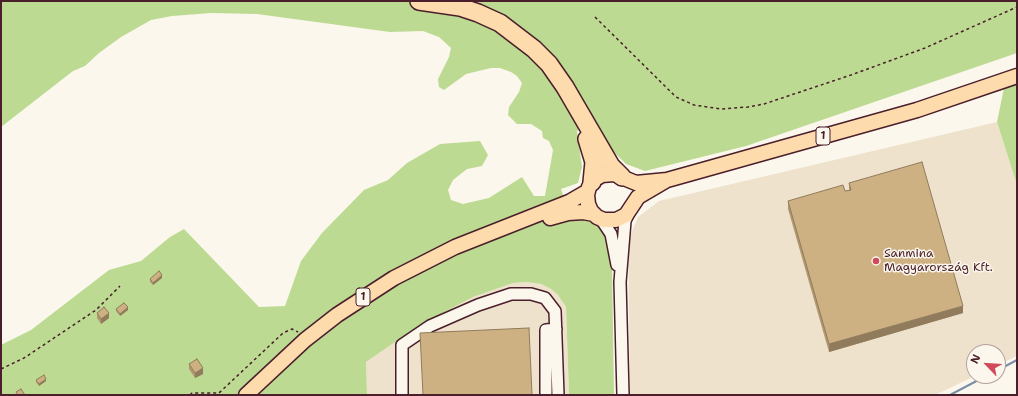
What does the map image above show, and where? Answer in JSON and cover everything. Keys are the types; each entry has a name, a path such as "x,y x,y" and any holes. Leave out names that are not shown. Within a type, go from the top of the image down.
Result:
{"highway":[{"path":"419,1 460,8 478,13 500,23 518,35 549,64 565,87 579,114 611,166 622,177"},
{"path":"579,114 594,162 590,187"}],"main road":[{"name":"1","path":"246,395 305,340 337,315 394,278 455,247 499,231 569,202 590,187 598,177 606,174 622,177 636,183 667,180 917,110 1017,76"},
{"path":"622,177 632,188 631,208"},
{"name":"1","path":"499,231 568,213 583,212 616,220 631,208 638,197 667,180"},
{"path":"590,187 588,204 598,216"}],"street":[{"path":"623,395 620,282 625,221 631,208"},
{"path":"598,216 606,225 614,242 620,282"},
{"path":"402,395 402,345 430,326 478,305 511,294 531,294 545,298 555,311 558,395"},
{"path":"546,393 546,330 556,329"}],"path":[{"path":"595,18 676,97 694,105 721,109 748,108 764,104 851,75 925,48 1017,8"},
{"path":"1,369 24,358 96,310 120,286"},
{"path":"190,395 192,393 219,393 283,332 292,329 298,332 305,340"}],"shaded area":[{"path":"997,122 1017,185 1017,356 1006,361 1006,344 966,344 966,380 935,395 630,395 628,241 638,217 659,201"},
{"path":"527,282 541,284 551,289 558,295 566,307 569,395 367,395 366,362 420,325 473,297 513,283"}],"green space":[{"path":"1,1 1017,1 1017,53 746,146 645,171 626,164 612,150 591,122 577,131 582,167 578,183 561,189 569,212 600,221 610,241 612,267 614,395 569,395 566,307 558,295 551,289 541,284 527,282 513,283 473,297 420,325 366,362 367,395 1,395 1,345 31,330 109,270 141,261 170,237 184,229 259,307 285,306 301,261 322,233 364,190 388,180 407,163 440,144 480,141 488,155 482,166 467,169 453,180 448,190 451,200 463,204 489,198 522,177 534,196 545,196 553,150 549,141 543,138 542,131 531,124 517,124 508,115 509,107 519,92 522,83 517,76 511,72 500,68 491,68 466,74 444,90 439,87 438,79 449,57 451,48 439,37 423,31 390,32 257,14 211,13 172,16 151,20 121,37 99,53 85,66 73,71 1,127"},
{"path":"1017,84 1017,185 997,122 1004,88"}],"building":[{"name":"Sanmina Magyarország Kft.","path":"922,162 963,306 829,344 788,201 843,185 845,191 851,190 849,183"},
{"path":"159,271 162,275 153,283 150,279"},
{"path":"124,303 128,307 120,314 116,309"},
{"path":"104,307 109,313 101,319 97,313"},
{"path":"529,328 532,395 423,395 420,333"},
{"path":"197,359 203,368 195,373 189,364"},
{"path":"44,375 46,379 39,384 36,380"},
{"path":"21,389 25,395 18,395 16,392"}],"waterway":[{"path":"1006,366 1017,360"},
{"path":"950,395 971,384"}],"place":[{"name":"Sanmina Magyarország Kft.","path":"876,261"}]}
